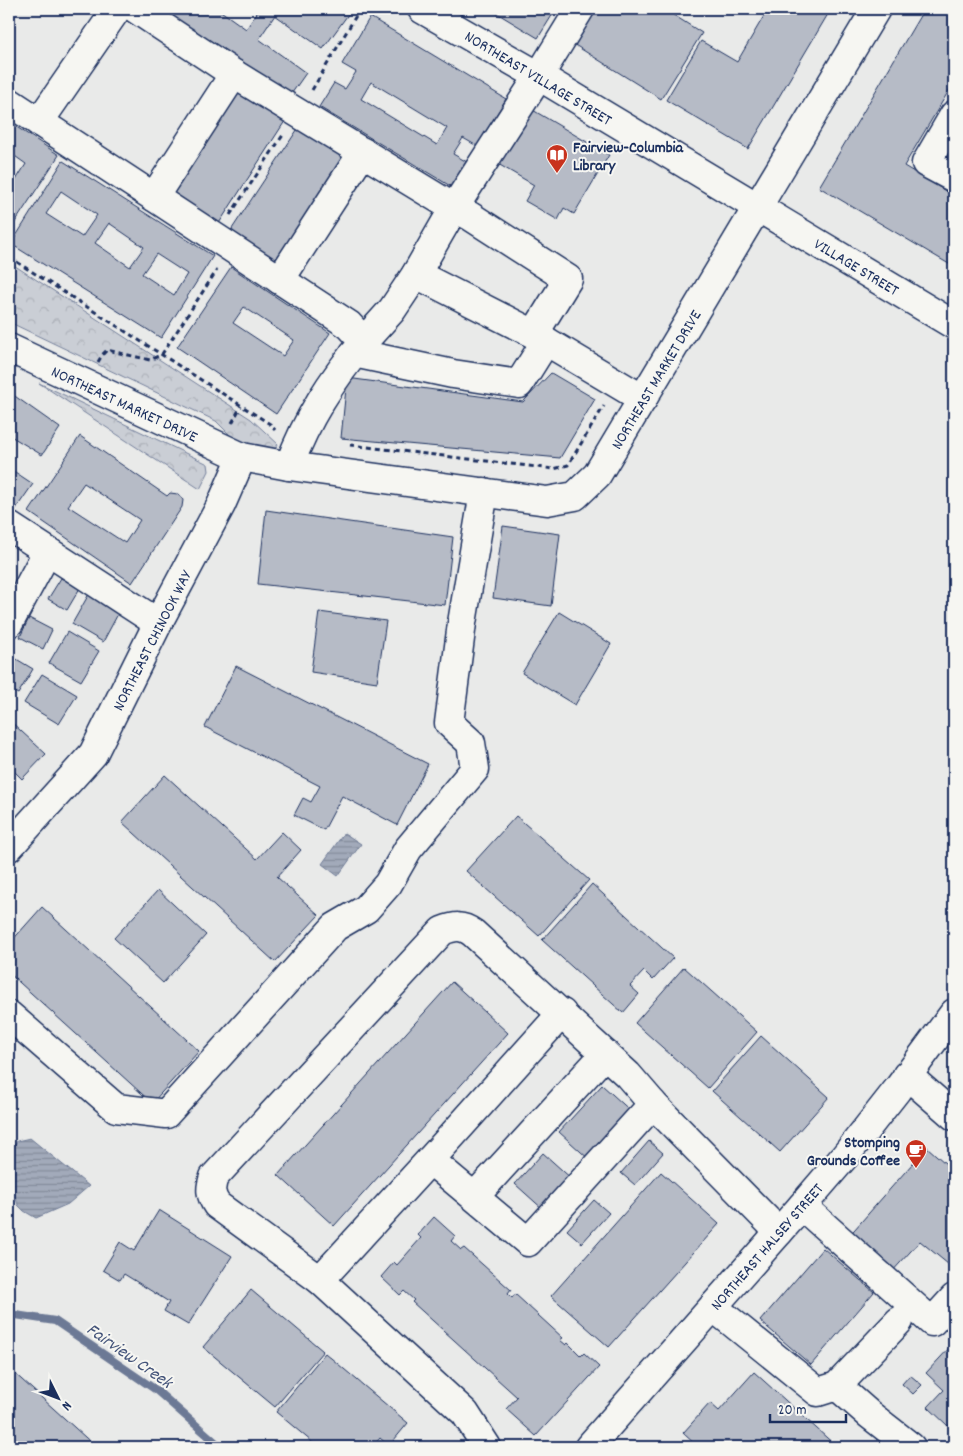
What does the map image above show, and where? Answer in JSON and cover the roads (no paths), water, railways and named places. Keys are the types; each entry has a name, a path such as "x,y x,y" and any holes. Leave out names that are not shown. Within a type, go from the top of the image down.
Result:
{"street":[{"path":"39,122 117,9"},
{"path":"9,102 349,325 359,346 453,374 519,384 568,279 470,216 234,74 136,9"},
{"name":"NORTHEAST VILLAGE STREET","path":"422,9 539,76 759,207"},
{"path":"242,457 289,466 300,436 318,404 359,346 392,310 416,274 454,208 580,9"},
{"name":"NORTHEAST MARKET DRIVE","path":"289,466 548,501 575,496 597,475 876,9"},
{"path":"154,197 234,74"},
{"path":"954,115 926,162 954,178"},
{"path":"280,280 363,152"},
{"name":"VILLAGE STREET","path":"759,207 954,325"},
{"path":"416,274 540,338 643,399"},
{"name":"NORTHEAST MARKET DRIVE","path":"9,348 242,457"},
{"name":"NORTHEAST CHINOOK WAY","path":"9,847 93,754 158,623 221,506 242,457"},
{"path":"9,1015 116,1108 166,1114 335,927 366,909 388,884 408,849 475,769 470,743 449,723 462,623 484,492"},
{"path":"9,526 158,623"},
{"path":"9,624 47,552"},
{"path":"487,1447 465,1413 320,1280 217,1204 212,1197 210,1187 214,1177 442,930 454,926 464,927 473,933 628,1075 653,1104 779,1232"},
{"path":"320,1280 562,1013"},
{"name":"NORTHEAST HALSEY STREET","path":"589,1447 802,1206 844,1156 954,1013"},
{"path":"475,1196 605,1054"},
{"path":"907,1075 954,1116"},
{"path":"430,1160 528,1242 653,1104"},
{"path":"802,1206 932,1322 954,1298"},
{"path":"713,1307 818,1392 838,1386 899,1321"},
{"path":"838,1386 870,1415 911,1447"}],"water":[{"path":"344,833 361,844 338,876 322,864"},
{"path":"30,1138 89,1186 68,1204 36,1218 18,1205 9,1175 9,1154 17,1141"}],"waterway":[{"name":"Fairview Creek","path":"9,1314 55,1321 156,1390 221,1447"}],"place":[{"name":"Fairview-Columbia Library","path":"557,174"},
{"name":"Stomping Grounds Coffee","path":"916,1169"}]}
